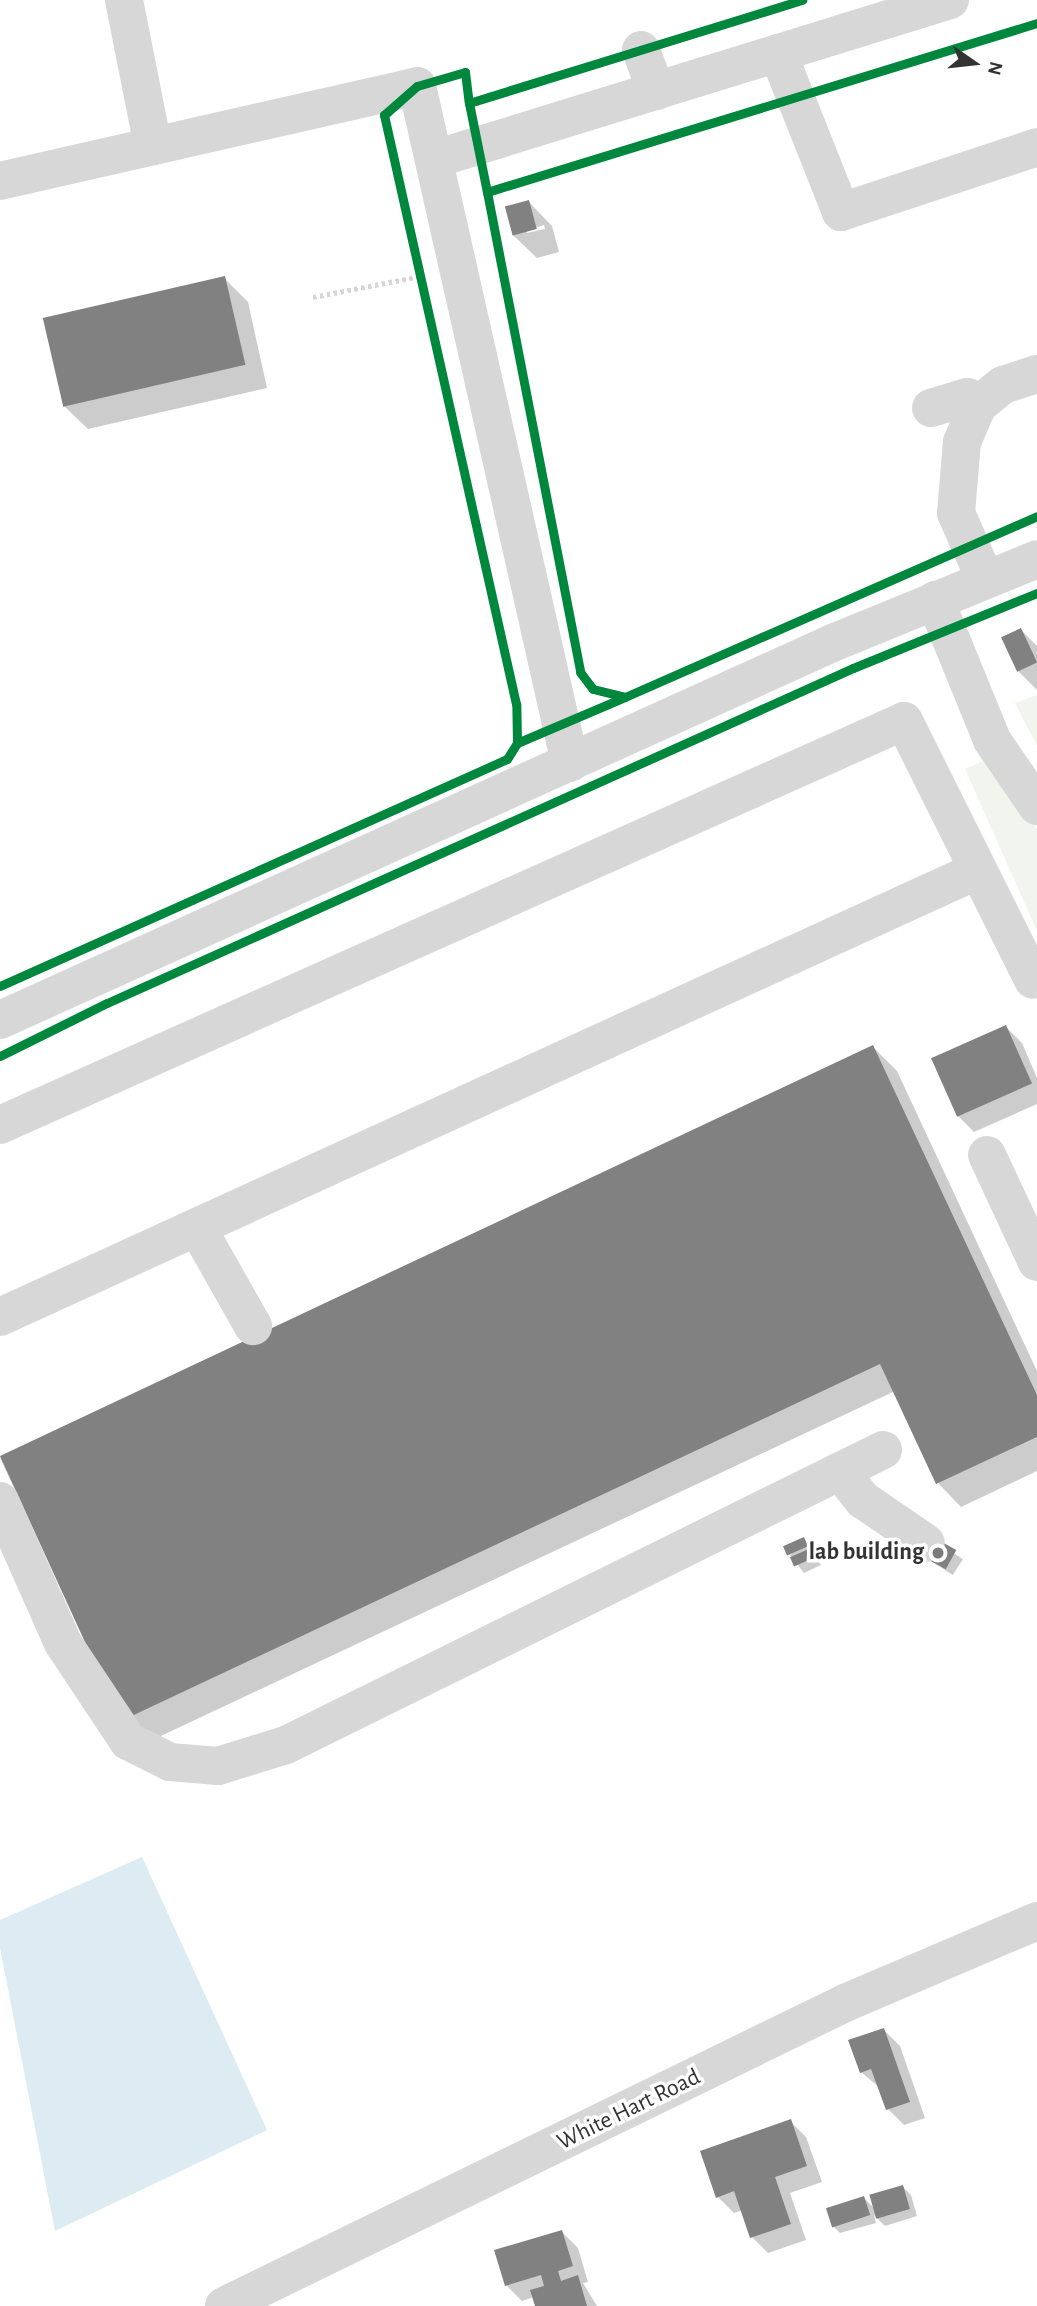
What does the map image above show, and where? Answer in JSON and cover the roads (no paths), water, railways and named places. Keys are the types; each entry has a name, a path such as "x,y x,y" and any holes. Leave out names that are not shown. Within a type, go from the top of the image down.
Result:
{"street":[{"path":"124,0 153,146"},
{"path":"435,159 950,0"},
{"path":"641,50 656,91"},
{"path":"778,53 841,212 1037,147"},
{"path":"0,181 417,86 570,763"},
{"path":"985,579 956,513 962,442 978,405 1003,385 1037,374"},
{"path":"931,408 967,397 978,405"},
{"path":"0,1020 934,600 1037,559"},
{"path":"934,600 992,740 1037,806"},
{"path":"0,1125 904,721 1033,980"},
{"path":"0,1317 978,870"},
{"path":"987,1155 1037,1262"},
{"path":"197,1227 253,1326"},
{"path":"0,1501 64,1643 128,1741 170,1762 218,1766 286,1745 883,1450"},
{"path":"840,1471 863,1500 926,1544"},
{"name":"White Hart Road","path":"225,2306 845,2003 1037,1922"}],"place":[{"name":"lab building","path":"938,1553"}]}
